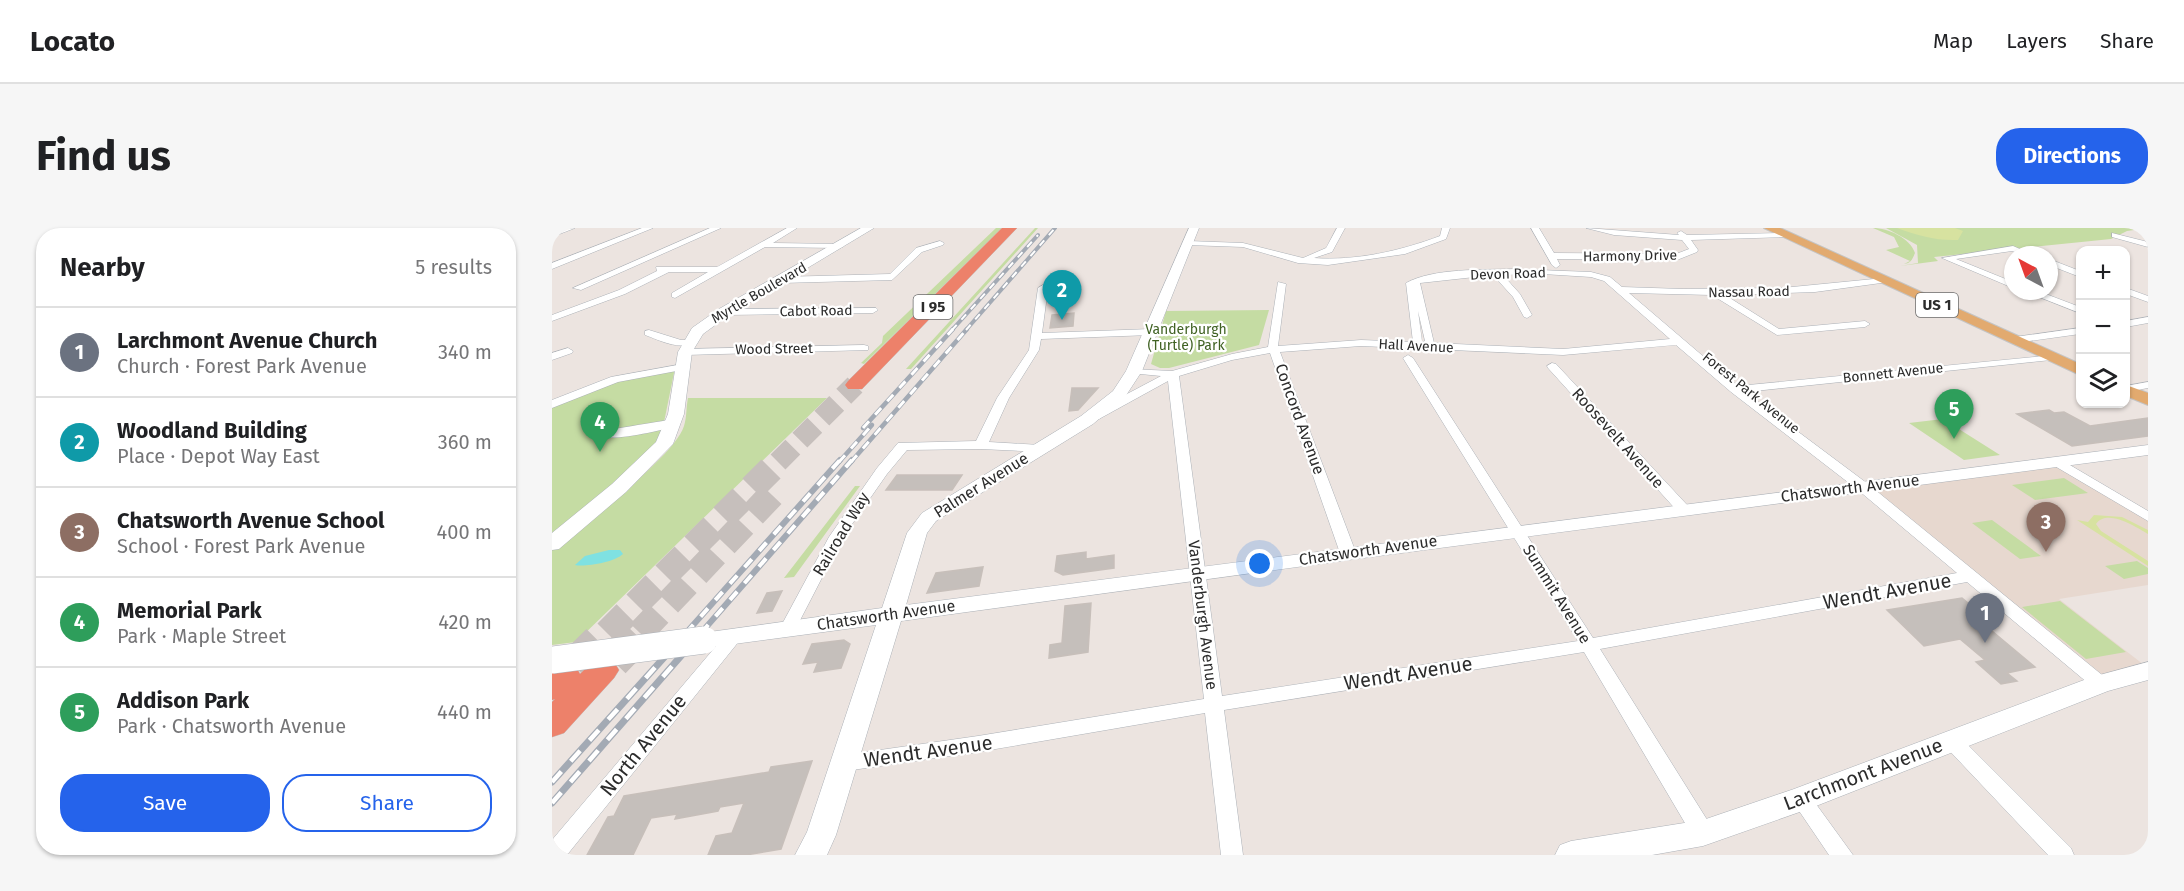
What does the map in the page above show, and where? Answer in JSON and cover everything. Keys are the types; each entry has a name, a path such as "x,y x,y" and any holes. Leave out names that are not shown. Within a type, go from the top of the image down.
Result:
{"highway":[{"name":"I 95","path":"855,385 1011,228"},
{"name":"I 95","path":"876,385 1025,228"},
{"path":"552,724 603,670"}],"main road":[{"name":"US 1","path":"1770,228 2076,368"},
{"path":"2130,392 2148,400"}],"street":[{"path":"552,235 571,228"},
{"path":"552,266 649,228"},
{"path":"578,288 717,228"},
{"path":"675,295 793,228"},
{"name":"Myrtle Boulevard","path":"686,354 703,326 869,228"},
{"name":"Palmer Avenue","path":"811,855 821,835 845,763 916,532 922,524 946,505 1087,420 1119,394 1131,376 1151,332 1194,228"},
{"path":"1298,260 1329,250 1341,228"},
{"path":"1188,243 1243,245 1298,260 1347,261 1405,252 1443,237 1446,228"},
{"path":"1535,228 1561,273"},
{"path":"1590,228 1617,233 1686,238 1785,235"},
{"path":"1673,228 1686,238"},
{"path":"2115,235 2148,245"},
{"name":"Harmony Drive","path":"1551,256 1677,257 1694,250 1686,238"},
{"path":"781,280 892,277 920,250 940,243"},
{"path":"761,245 840,246"},
{"path":"2004,249 1946,258 2004,281"},
{"path":"1329,250 1347,261"},
{"path":"2058,265 2076,272"},
{"path":"627,268 719,270"},
{"path":"552,318 622,292 666,270"},
{"path":"1496,273 1517,296 1527,315"},
{"name":"Devon Road","path":"1421,347 1431,342 1415,281 1496,273 1561,273 1601,276"},
{"name":"Forest Park Avenue","path":"1601,276 1863,487 2101,684"},
{"name":"Nassau Road","path":"1617,290 1715,292 1814,290 1881,280"},
{"name":"Concord Avenue","path":"1281,284 1272,344 1348,553"},
{"path":"1040,449 981,445 1003,398 1034,350 1043,288"},
{"path":"1715,292 1777,332 1865,324"},
{"path":"2130,293 2148,300"},
{"path":"2054,300 2076,308"},
{"name":"Cabot Road","path":"724,312 873,310"},
{"path":"2130,323 2148,320"},
{"path":"1036,336 1151,332"},
{"path":"2015,340 2076,332"},
{"path":"552,544 656,454 668,438 686,354 680,343 649,333"},
{"name":"Hall Avenue","path":"1087,420 1173,374 1212,361 1275,349 1361,344 1563,352 1680,341"},
{"name":"Wood Street","path":"686,354 864,348"},
{"path":"552,357 568,351"},
{"path":"552,404 686,354"},
{"name":"Bonnett Avenue","path":"1741,389 2051,357"},
{"name":"Summit Avenue","path":"1407,358 1589,645 1703,833"},
{"name":"Roosevelt Avenue","path":"1552,366 1684,510"},
{"path":"1131,376 1173,374"},
{"name":"Vanderburgh Avenue","path":"1173,374 1232,855"},
{"path":"1131,376 1143,387 1158,384"},
{"path":"2130,389 2148,385"},
{"path":"602,434 616,434 673,423"},
{"name":"Railroad Way","path":"788,628 836,537 882,471 903,446 981,445"},
{"name":"Chatsworth Avenue","path":"556,674 704,640 788,628 2148,450"},
{"path":"2058,462 2148,517"},
{"name":"Wendt Avenue","path":"845,763 978,744 1589,645 1970,576"},
{"name":"North Avenue","path":"553,855 734,636"},
{"name":"Larchmont Avenue","path":"1571,855 1703,833 1801,799 2101,684 2148,671"},
{"path":"1951,740 2063,855"},
{"path":"1801,799 1842,855"}],"shaded area":[{"path":"2059,464 2148,519 2148,585 2059,599 2148,668 2101,682 1867,488"}],"green space":[{"path":"996,228 1002,228 864,364 861,363 882,343 883,336"},
{"path":"1035,228 1038,228 911,369 906,369"},
{"path":"1873,228 1892,232 1903,238 1915,253 1911,261 1904,264 1910,261 1886,250 1899,247 1894,237"},
{"path":"1886,228 2148,228 2127,231 2111,239 2042,246 2004,246 2004,250 1934,257 1938,261 1900,266 1918,263 1917,245"},
{"path":"1897,228 1955,228 1963,231 1958,240 1942,240"},
{"name":"Vanderburgh (Turtle) Park","path":"1269,310 1259,345 1169,368 1160,368 1151,364 1166,311"},
{"path":"675,368 662,432 658,440 610,487 552,533 552,404 599,385"},
{"path":"688,398 827,398 576,642 552,645 552,550 625,491 663,455 677,439 684,426"},
{"path":"1943,419 2000,455 1964,460 1909,423"},
{"path":"2064,478 2088,493 2035,500 2012,485"},
{"path":"855,486 860,486 794,577 784,578"},
{"path":"2094,515 2122,517 2148,530 2148,534 2114,518 2101,520 2096,524 2101,531 2148,561 2148,566 2077,520 2088,522"},
{"path":"1992,520 2041,556 2020,559 1972,523"},
{"path":"2137,561 2148,568 2148,574 2124,579 2105,566"},
{"path":"2060,601 2126,652 2086,659 2022,607"}],"water":[{"path":"609,550 620,550 623,554 599,564 575,565 585,556"}],"building":[{"path":"1074,313 1073,326 1050,328 1052,315"},
{"path":"1072,388 1098,388 1078,410 1069,411"},
{"path":"2049,410 2054,413 2064,412 2090,426 2148,418 2148,436 2072,446 2017,414"},
{"path":"897,475 962,475 952,490 886,490"},
{"path":"1086,552 1086,559 1114,555 1114,568 1063,575 1055,571 1057,556"},
{"path":"983,567 979,586 927,593 936,573"},
{"path":"782,591 772,611 757,613 767,593"},
{"path":"1962,598 1985,617 1974,616 2035,667 2007,673 2017,681 2001,684 1976,662 1985,660 1960,639 1924,646 1887,610"},
{"path":"1091,603 1088,652 1049,658 1050,645 1062,643 1065,606"},
{"path":"844,640 850,644 841,668 814,672 818,662 803,664 812,644"},
{"path":"812,761 781,849 746,855 708,855 716,836 732,833 744,803 720,807 718,811 675,819 677,814 651,818 633,855 587,855 608,817 614,816 624,796 769,772 771,767"}],"tunnel":[{"path":"574,666 855,385"},
{"path":"640,633 779,487"},
{"path":"613,661 641,632"}],"railway":[{"path":"966,330 1055,228"},
{"path":"952,330 1038,235"},
{"path":"863,428 953,329"},
{"path":"851,462 967,329"},
{"path":"839,462 872,425"},
{"path":"686,633 840,460"},
{"path":"701,633 852,460"},
{"path":"552,782 687,632"},
{"path":"552,803 702,632"}],"place":[{"name":"Woodland Building","path":"1062,320"},
{"name":"Addison Park","path":"1954,439"},
{"name":"Memorial Park","path":"600,452"},
{"name":"Chatsworth Avenue School","path":"2046,552"},
{"name":"Larchmont Avenue Church","path":"1985,643"}]}
